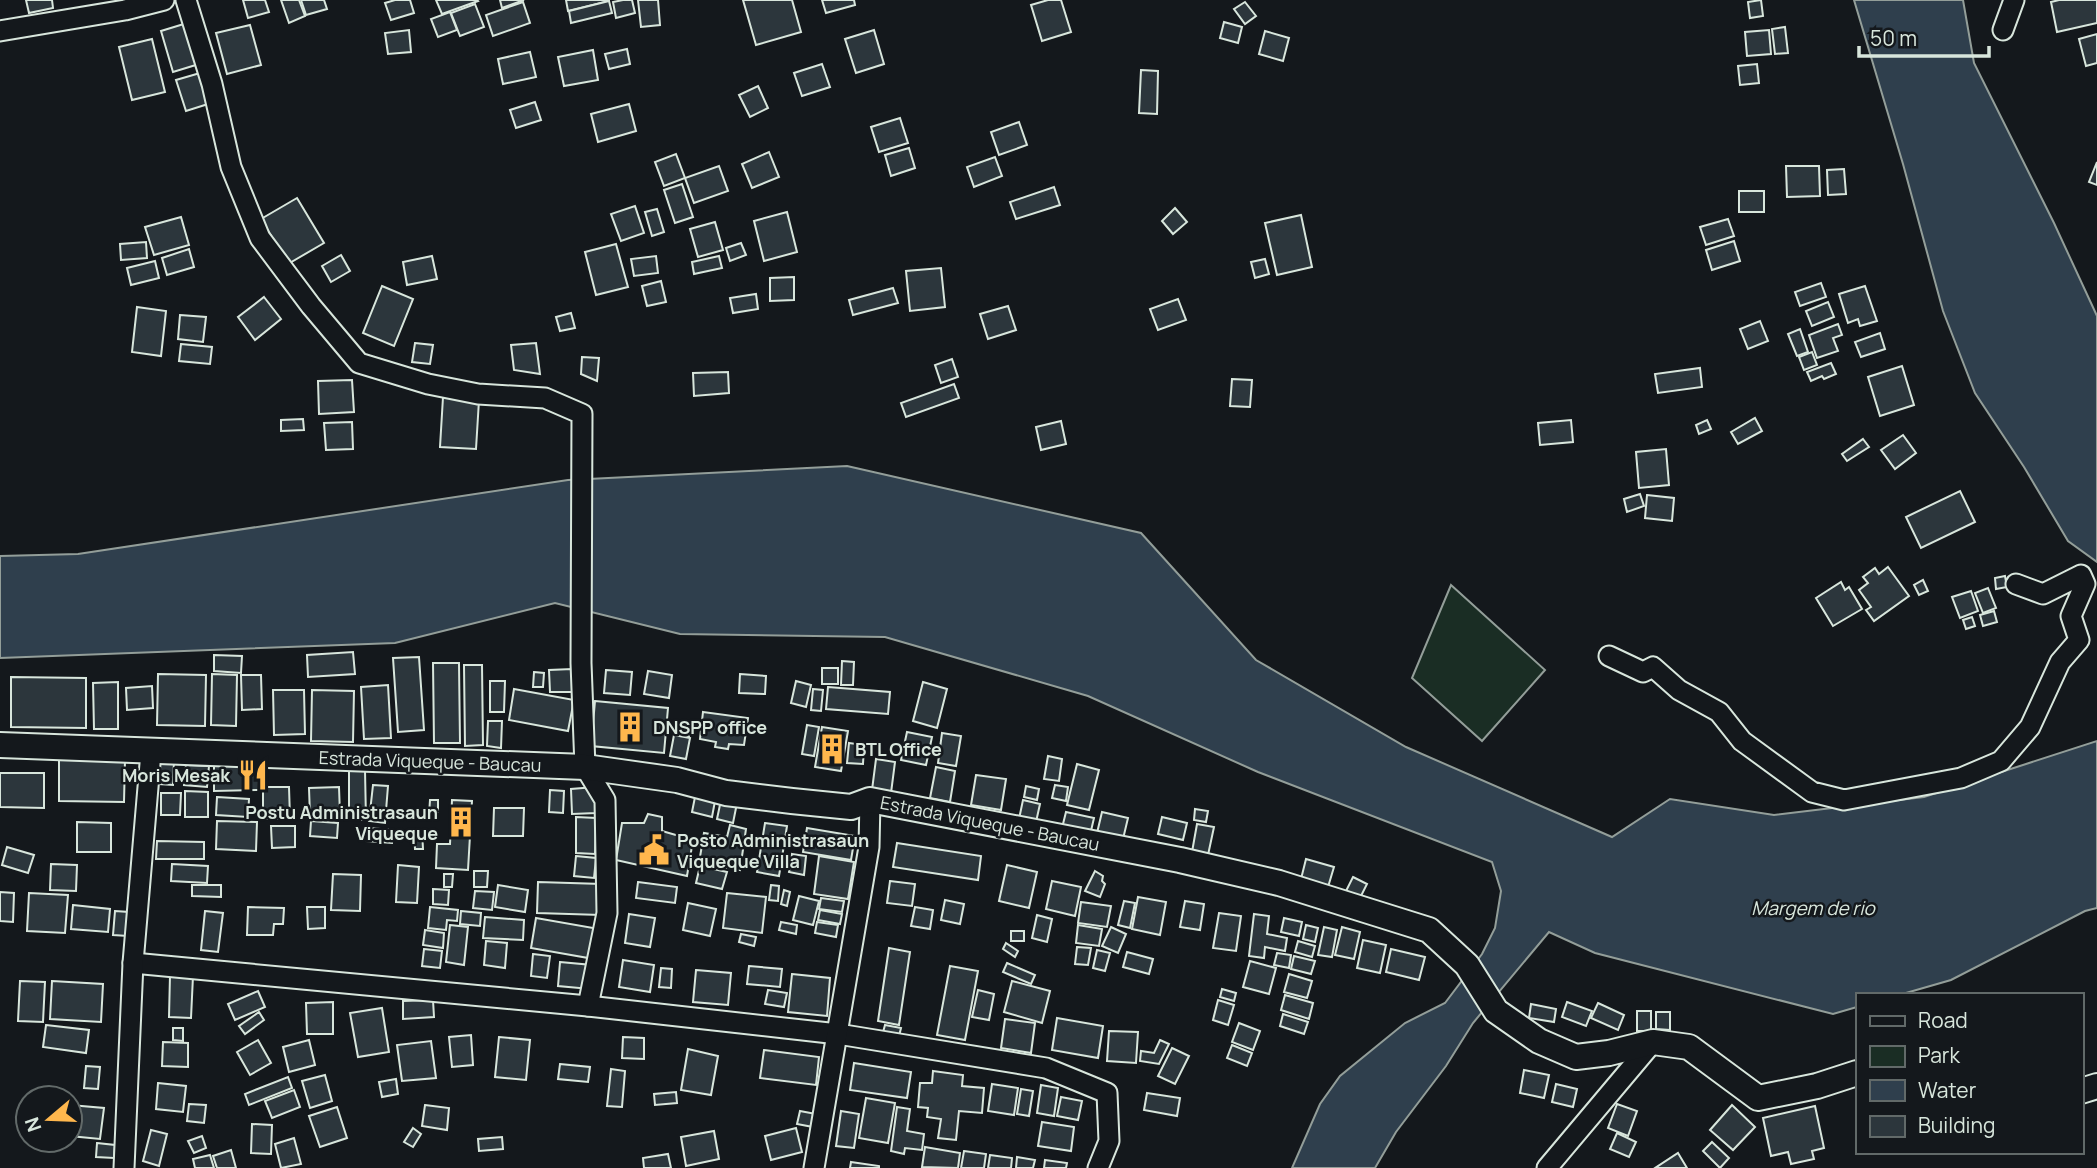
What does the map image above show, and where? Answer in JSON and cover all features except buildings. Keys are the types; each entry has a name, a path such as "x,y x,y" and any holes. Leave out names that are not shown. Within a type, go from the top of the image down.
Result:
{"main road":[{"name":"Estrada Viqueque - Baucau","path":"0,745 585,767 677,780 726,793 792,801 851,807 870,800 1180,860 1279,883 1429,930 1467,965 1496,1010 1539,1041 1576,1057 1609,1053 1653,1042 1689,1047 1758,1098 1817,1086 1856,1073"}],"street":[{"path":"0,31 125,10 164,0"},
{"path":"186,0 212,85 231,167 260,237 311,306 359,363 428,384 478,394 545,398 582,414 582,663 585,767 605,800 607,913 588,1006"},
{"path":"2003,30 2014,0"},
{"path":"1609,656 1643,672 1653,667 1679,690 1719,712 1742,741 1812,792 1844,800 1961,778 2001,761 2030,727 2060,662 2079,640 2071,616 2085,584 2081,575 2043,594 2016,584"},
{"path":"124,1168 133,963 151,752"},
{"path":"814,1168 869,847 870,800"},
{"path":"133,963 588,1006 838,1034 1046,1068 1107,1093 1109,1141 1098,1168"},
{"path":"1547,1168 1653,1042"}],"green space":[{"path":"1451,585 1545,670 1482,741 1412,678"}],"water":[{"path":"1854,0 1963,0 1974,63 2097,316 2097,562 2068,541 2024,467 1975,393 1943,311"},
{"name":"Margem de rio","path":"847,466 1141,533 1256,660 1406,747 1612,837 1670,799 1774,815 1924,797 2097,741 2097,908 2085,911 1951,980 1906,993 1856,993 1856,1007 1833,1014 1595,953 1549,932 1473,1023 1446,1066 1396,1132 1375,1168 1292,1168 1320,1104 1340,1076 1405,1023 1445,1003 1482,954 1495,928 1501,891 1492,862 1258,772 1088,696 885,637 680,634 555,603 395,643 0,658 0,556 78,554 568,480"}],"place":[{"name":"DNSPP office","path":"630,727"},
{"name":"BTL Office","path":"832,749"},
{"name":"Moris Mesak","path":"253,775"},
{"name":"Postu Administrasaun Viqueque","path":"461,822"},
{"name":"Posto Administrasaun Viqueque Villa","path":"654,850"}]}
